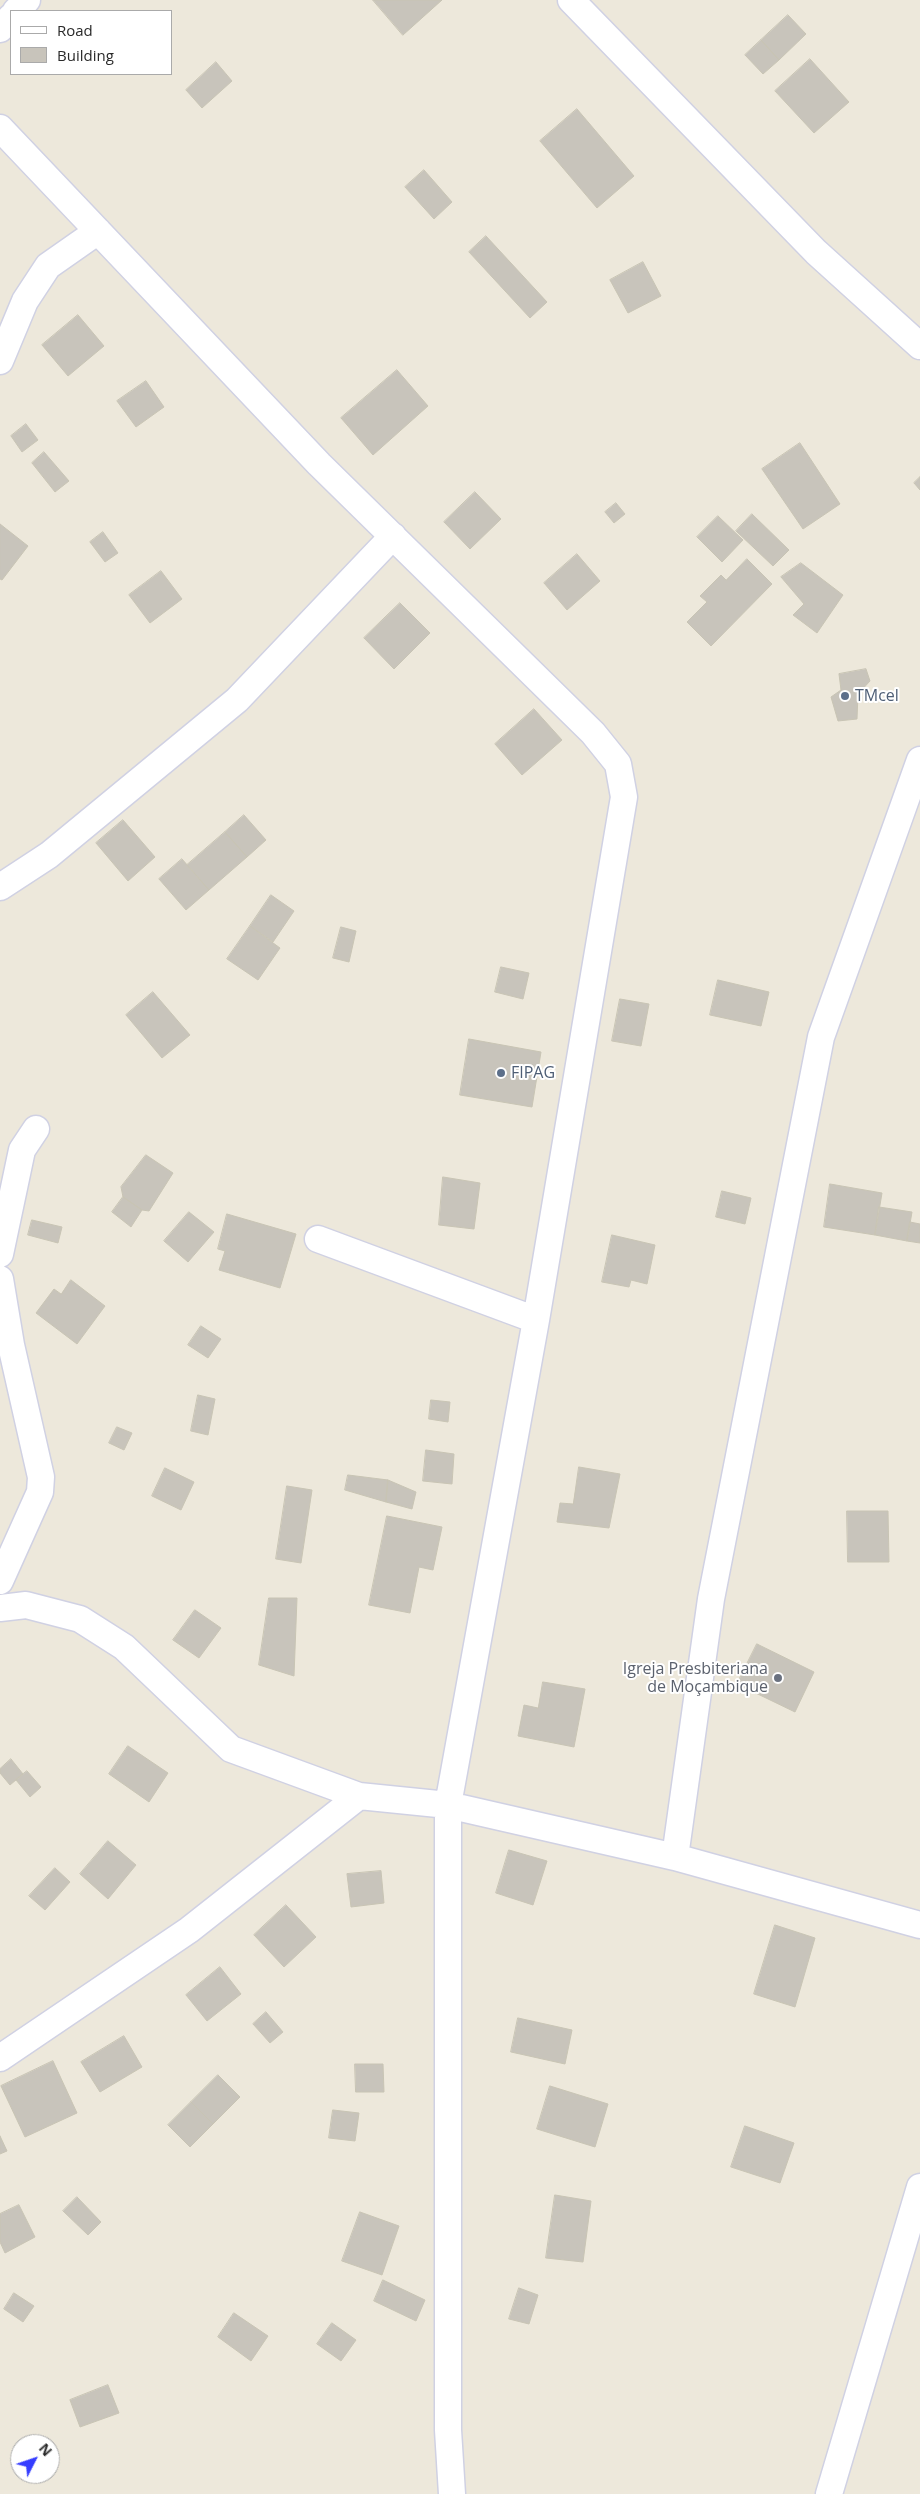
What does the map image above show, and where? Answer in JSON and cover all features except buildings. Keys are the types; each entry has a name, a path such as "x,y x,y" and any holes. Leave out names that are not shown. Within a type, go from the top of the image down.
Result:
{"street":[{"path":"17,10 27,0"},
{"path":"571,0 816,252 920,346"},
{"path":"0,29 10,18"},
{"path":"0,128 319,464 593,733 618,764 624,797 536,1320 448,1805 448,2430 452,2494"},
{"path":"0,361 25,301 48,266 98,230"},
{"path":"0,887 50,854 237,700 393,536"},
{"path":"675,1857 711,1599 821,1037 920,760"},
{"path":"0,1254 22,1150 36,1129"},
{"path":"318,1239 536,1320"},
{"path":"0,1278 11,1345 40,1477 40,1492 0,1581"},
{"path":"0,1608 26,1605 80,1620 124,1647 231,1749 358,1796 448,1805 675,1857 920,1925"},
{"path":"0,2058 189,1930 358,1796"},
{"path":"829,2494 920,2187"}],"place":[{"name":"TMcel","path":"845,696"},
{"name":"FIPAG","path":"501,1073"},
{"name":"Igreja Presbiteriana de Moçambique","path":"778,1678"}]}
